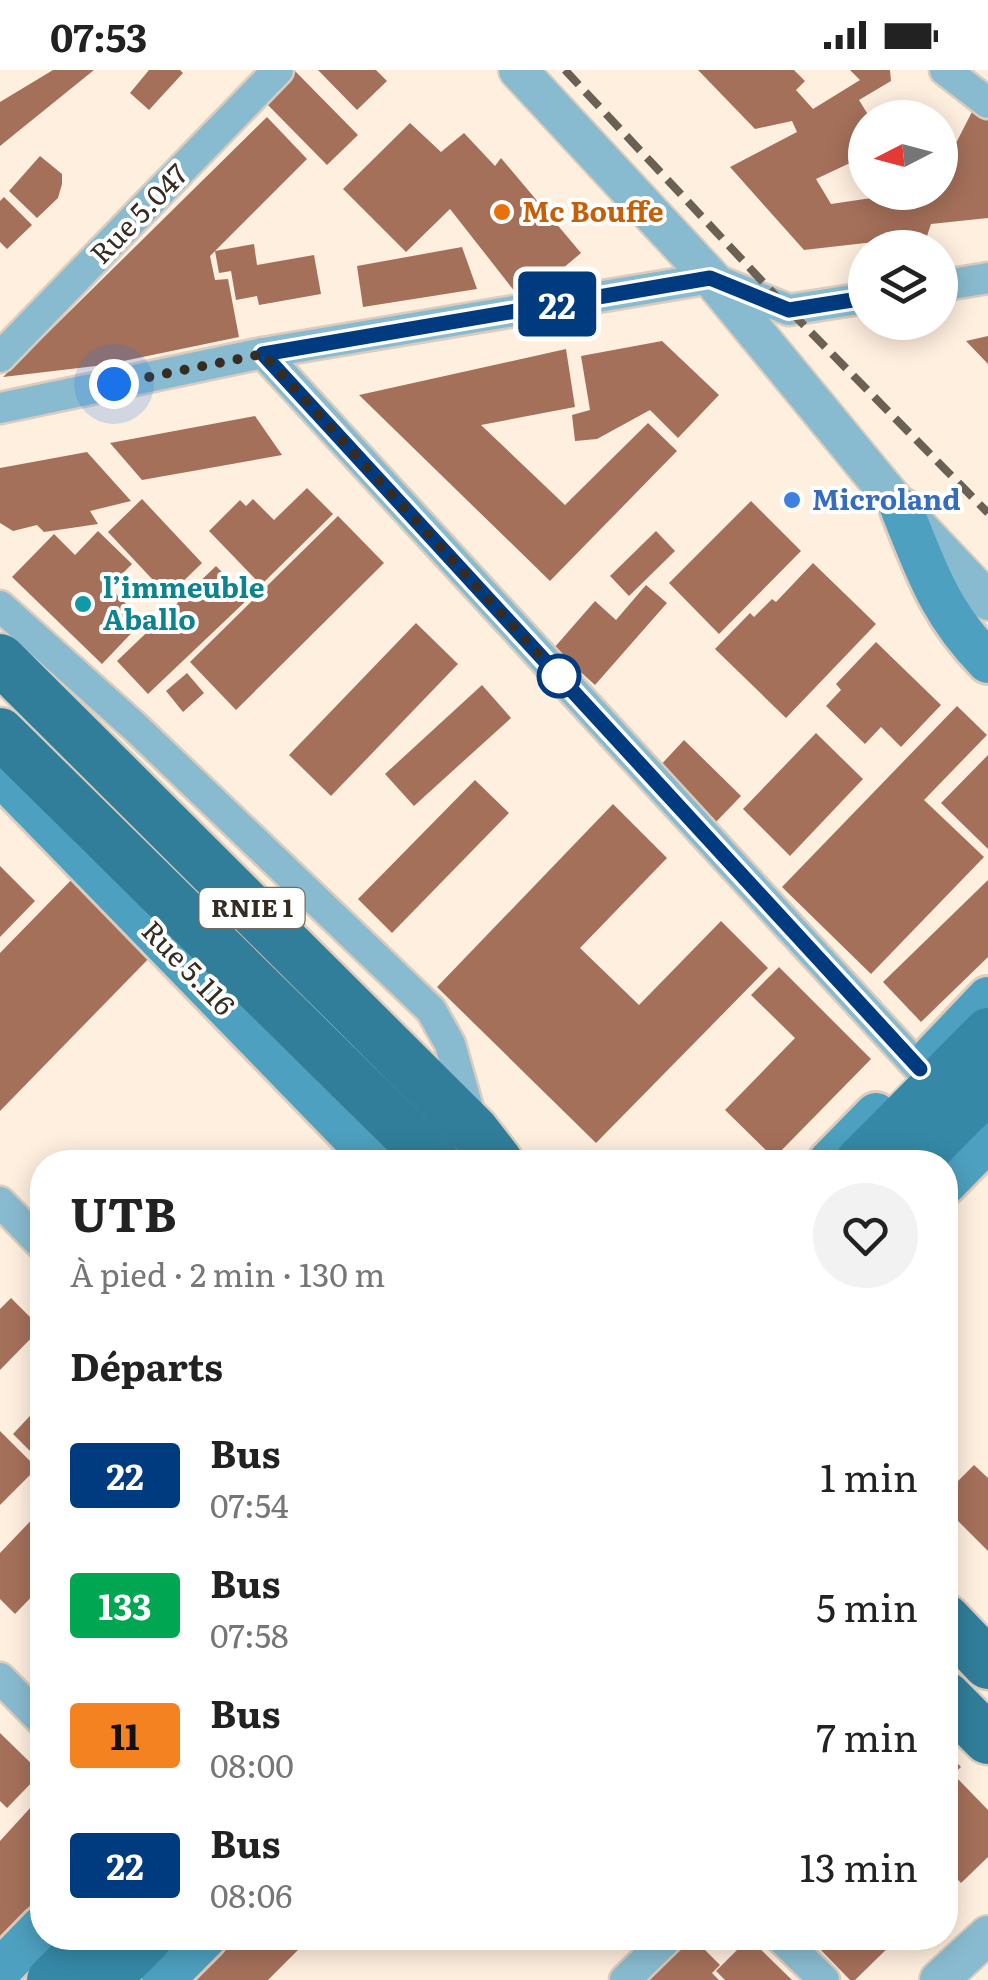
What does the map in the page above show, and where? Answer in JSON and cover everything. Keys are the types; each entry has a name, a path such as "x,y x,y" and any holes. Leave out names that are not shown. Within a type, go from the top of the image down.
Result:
{"highway":[{"name":"RNIE 1","path":"0,658 486,1147"},
{"name":"RNIE 1","path":"0,734 423,1150"},
{"path":"958,1633 988,1664"},
{"path":"958,1709 988,1739"}],"main road":[{"path":"902,510 936,595 966,639 988,662"},
{"name":"Rue 5.116","path":"0,774 365,1150"},
{"path":"922,1150 969,1068 988,998"},
{"path":"846,1150 969,1068"},
{"path":"873,1150 969,1068"},
{"path":"958,1171 988,1140"},
{"path":"0,1970 30,1939"},
{"path":"51,1980 81,1950"},
{"path":"106,1980 136,1950"},
{"path":"163,1980 192,1950"}],"street":[{"name":"Rue 5.047","path":"0,358 278,70"},
{"path":"518,70 710,278 902,510 985,597"},
{"path":"945,70 988,103"},
{"path":"0,408 263,354 710,278 789,310 848,301"},
{"path":"958,283 988,278"},
{"path":"263,354 969,1068"},
{"path":"0,606 135,727 431,1010 450,1044 486,1147"},
{"path":"0,1202 30,1233"},
{"path":"0,1678 30,1709"},
{"path":"939,1980 988,1935"},
{"path":"625,1980 656,1950"},
{"path":"793,1950 824,1980"}],"building":[{"path":"53,70 94,70 0,146 0,102"},
{"path":"149,70 183,73 149,110 130,93"},
{"path":"318,70 376,70 387,81 357,110"},
{"path":"698,70 794,70 805,81 796,90 813,109 860,80 850,70 890,70 891,81 859,100 848,100 848,164 816,179 831,204 848,201 848,210 958,210 958,139 975,106 988,117 988,218 931,224 929,230 848,230 848,245 804,250 730,167 797,132 792,121 755,129"},
{"path":"295,71 358,135 327,165 264,101"},
{"path":"267,117 307,159 210,256 215,280 228,279 239,337 104,365 3,377"},
{"path":"410,123 441,152 464,133 495,166 501,158 581,253 523,302 450,209 406,252 343,189"},
{"path":"40,156 62,174 62,184 58,198 37,218 9,191"},
{"path":"4,197 32,225 7,249 0,242 0,201"},
{"path":"254,244 257,265 314,255 321,294 259,305 257,296 236,300 231,271 219,273 215,251"},
{"path":"462,247 477,289 363,307 357,266"},
{"path":"988,336 988,364 966,341"},
{"path":"662,341 719,395 678,438 650,410 597,439 575,441 572,415 590,410 581,356"},
{"path":"566,349 575,407 481,425 565,505 648,423 677,451 550,581 359,395"},
{"path":"255,416 282,455 142,480 110,443"},
{"path":"87,452 131,501 90,511 98,524 44,532 37,525 13,531 0,523 0,468"},
{"path":"307,488 333,514 261,585 209,531 240,500 246,506 253,499 274,520"},
{"path":"142,499 202,563 168,596 108,532"},
{"path":"751,501 801,551 719,634 669,583"},
{"path":"338,516 384,563 236,710 190,662"},
{"name":"l’immeuble Aballo","path":"98,531 132,564 109,587 143,621 102,664 12,577 54,534 75,555"},
{"path":"656,531 675,551 629,596 610,576"},
{"path":"813,563 876,624 786,718 715,649 750,613 754,617 772,599 776,602"},
{"path":"216,566 248,599 148,694 117,661"},
{"path":"646,585 667,603 595,685 554,648 595,601 616,620"},
{"path":"416,623 458,664 331,796 289,755"},
{"path":"876,642 941,705 901,747 881,727 865,744 826,706 841,690 836,684"},
{"path":"187,673 204,693 183,712 166,691"},
{"path":"482,685 511,718 414,806 385,774"},
{"path":"957,706 987,735 924,800 984,857 871,974 782,887"},
{"path":"816,733 863,779 790,856 743,809"},
{"path":"684,740 741,796 715,823 658,768"},
{"path":"988,755 988,849 941,803"},
{"path":"475,780 509,813 392,933 358,899"},
{"path":"613,804 667,858 580,948 639,1005 721,921 768,968 596,1143 437,987"},
{"path":"0,866 35,901 0,937"},
{"path":"80,871 158,949 0,1111 0,953"},
{"path":"988,880 988,957 921,1022 883,982"},
{"path":"779,967 871,1059 782,1150 766,1150 725,1110 795,1038 751,995"},
{"path":"11,1298 30,1317 30,1339 0,1370 0,1309"},
{"path":"30,1416 30,1451 13,1434"},
{"path":"0,1431 30,1461 30,1475 0,1505"},
{"path":"974,1465 988,1478 988,1551 958,1521 958,1481"},
{"path":"30,1522 30,1598 15,1614 0,1599 0,1553"},
{"path":"0,1733 30,1762 30,1784 7,1808 0,1801"},
{"path":"958,1779 988,1810 988,1857 961,1883"},
{"path":"30,1808 30,1906 0,1939 0,1841"},
{"path":"225,1950 298,1950 268,1980 195,1980"},
{"path":"673,1950 705,1950 720,1965 712,1973 719,1980 642,1980"},
{"path":"737,1950 761,1950 792,1980 725,1980 716,1971"},
{"path":"821,1950 886,1950 855,1980 850,1980"}],"railway":[{"path":"565,70 789,310 988,513"}],"bus line":[{"name":"22","path":"848,301 789,310 710,278 263,354 920,1069"}],"place":[{"name":"Mc Bouffe","path":"502,212"},
{"name":"Microland","path":"792,500"},
{"name":"l’immeuble Aballo","path":"83,604"}],"route":[{"path":"114,384 263,354 559,676"}]}
